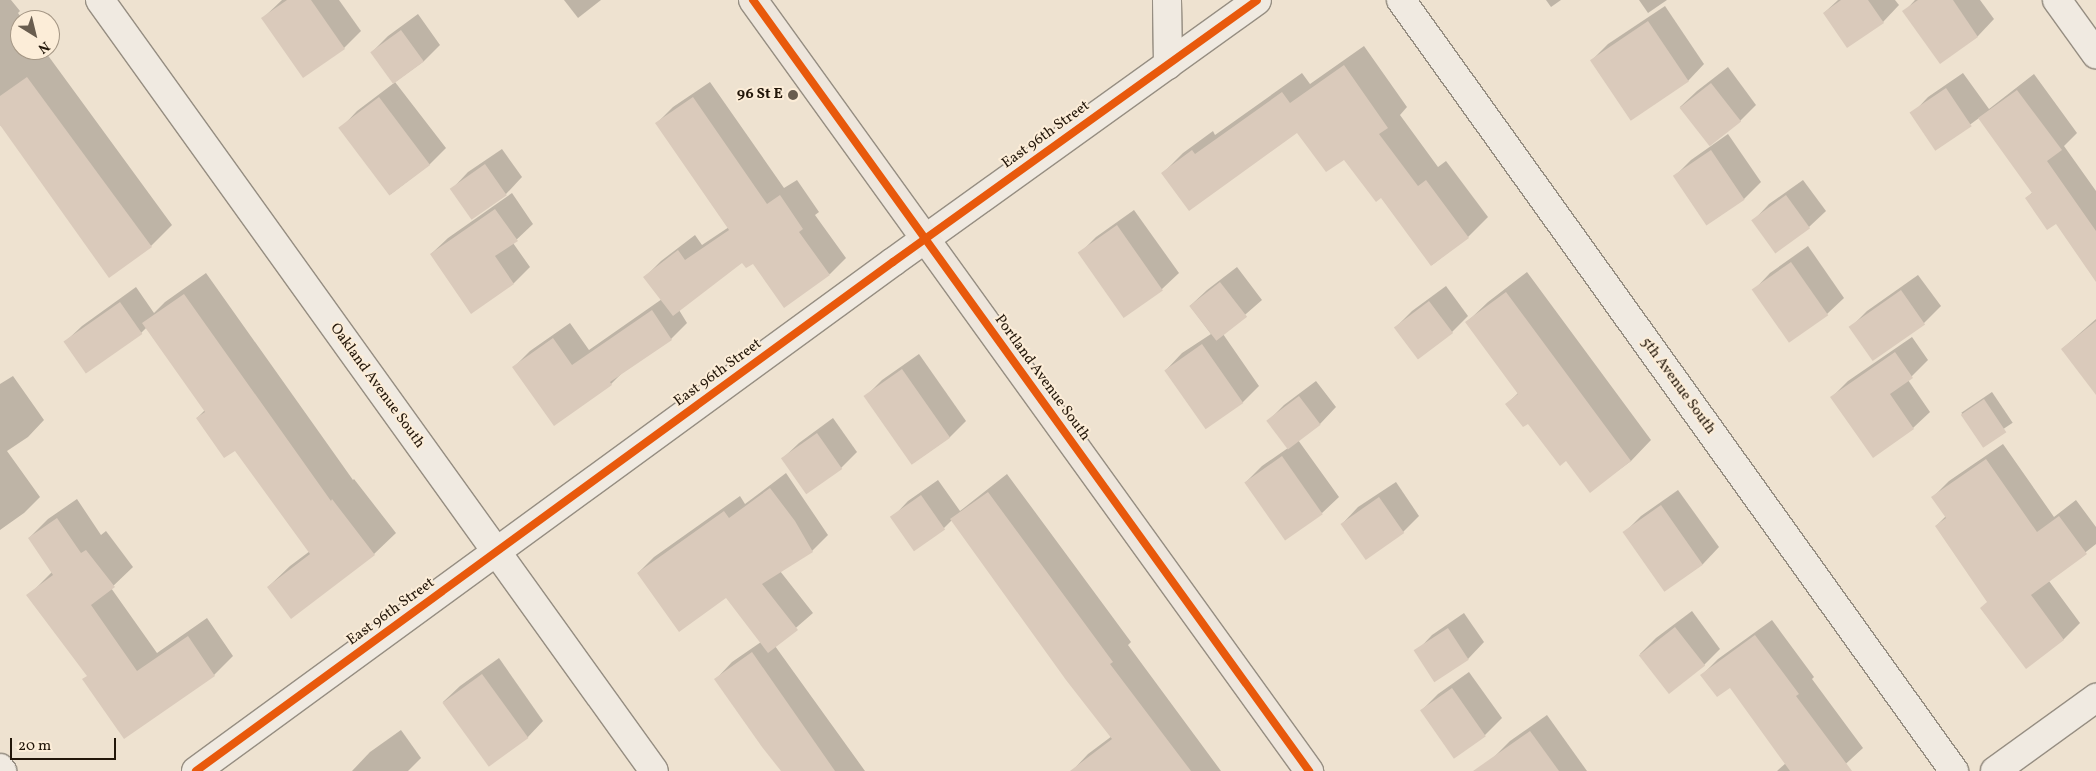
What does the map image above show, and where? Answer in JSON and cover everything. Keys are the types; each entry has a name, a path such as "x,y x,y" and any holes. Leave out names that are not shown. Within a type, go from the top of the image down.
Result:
{"main road":[{"name":"Portland Avenue South","path":"754,0 1309,771"}],"street":[{"name":"Oakland Avenue South","path":"100,0 654,771"},
{"path":"1167,0 1168,65"},
{"name":"East 96th Street","path":"196,771 925,239 1257,0"},
{"name":"5th Avenue South","path":"1401,0 1954,771"},
{"path":"2057,0 2096,54"},
{"path":"1995,771 2096,698"}],"building":[{"path":"287,0 311,0 345,49 303,78 261,18"},
{"path":"1841,0 1868,0 1884,23 1847,48 1823,13"},
{"path":"1918,0 1953,0 1978,37 1940,64 1902,11"},
{"path":"1648,21 1689,82 1631,121 1590,60"},
{"path":"401,30 424,62 393,84 370,52"},
{"path":"1344,65 1388,128 1379,134 1418,186 1426,180 1469,238 1431,266 1381,198 1376,202 1344,160 1326,172 1297,133 1189,211 1161,173 1192,150 1195,154 1282,92 1290,103"},
{"path":"27,77 152,247 109,278 0,125 0,96"},
{"path":"1711,83 1741,122 1710,146 1679,108"},
{"path":"1946,88 1972,126 1935,151 1910,113"},
{"path":"2017,90 2062,150 2047,161 2096,231 2096,282 2056,224 2047,230 2025,198 2032,193 1978,118"},
{"path":"379,97 430,165 389,196 338,128"},
{"path":"693,97 767,204 780,195 803,229 799,232 830,275 784,308 753,264 746,268 742,263 673,316 643,277 678,250 685,260 729,230 655,123"},
{"path":"1711,150 1745,200 1706,225 1673,176"},
{"path":"485,164 507,195 472,220 450,189"},
{"path":"1786,195 1810,228 1775,253 1751,220"},
{"path":"495,209 518,241 495,256 514,284 471,314 430,254"},
{"path":"1117,225 1163,291 1124,318 1078,253"},
{"path":"1791,262 1828,315 1789,343 1752,290"},
{"path":"1220,282 1247,317 1216,341 1189,306"},
{"path":"1901,290 1925,324 1873,361 1849,327"},
{"path":"1506,292 1631,461 1590,493 1566,461 1560,466 1528,424 1523,427 1505,404 1518,394 1465,322"},
{"path":"184,294 331,501 332,499 375,555 291,619 267,587 310,554 235,451 224,458 196,418 205,412 142,323"},
{"path":"1429,301 1453,333 1418,359 1394,327"},
{"path":"120,302 142,334 86,374 63,342"},
{"path":"652,310 672,340 610,382 612,385 554,426 512,367 553,338 572,365"},
{"path":"2096,321 2096,395 2061,349"},
{"path":"1202,344 1243,403 1206,429 1164,370"},
{"path":"1895,352 1913,378 1890,394 1914,429 1873,458 1830,397"},
{"path":"902,369 950,438 912,465 863,396"},
{"path":"1299,396 1321,425 1288,449 1266,421"},
{"path":"1984,399 2006,432 1983,448 1961,415"},
{"path":"817,433 842,469 806,494 781,458"},
{"path":"1282,456 1323,514 1285,541 1244,482"},
{"path":"1986,459 2037,532 2059,516 2087,554 2031,595 2064,640 2026,669 1980,608 1987,602 1935,526 1946,518 1931,497"},
{"path":"770,488 795,521 813,552 762,584 798,630 768,653 726,598 679,632 637,573 724,511 729,518"},
{"path":"988,492 1113,662 1110,664 1191,771 1070,771 1112,739 1066,680 950,519"},
{"path":"921,495 945,529 914,551 890,517"},
{"path":"1379,497 1404,533 1366,560 1340,524"},
{"path":"1661,505 1703,565 1664,592 1622,532"},
{"path":"57,518 81,553 86,550 115,587 91,605 137,671 188,636 215,676 124,739 82,679 87,676 26,595 53,575 28,538"},
{"path":"1675,627 1705,666 1669,694 1639,655"},
{"path":"1448,628 1469,660 1434,682 1414,650"},
{"path":"1755,635 1799,694 1796,696 1852,771 1790,771 1730,688 1717,697 1700,675"},
{"path":"752,652 835,771 781,771 714,679"},
{"path":"482,674 528,738 489,767 442,703"},
{"path":"1452,688 1486,736 1454,759 1420,710"},
{"path":"1530,731 1559,771 1473,771"}],"cycle path":[{"path":"753,0 1309,771"},
{"path":"196,771 893,262 1257,0"}],"place":[{"name":"96 St E","path":"793,95"}]}
